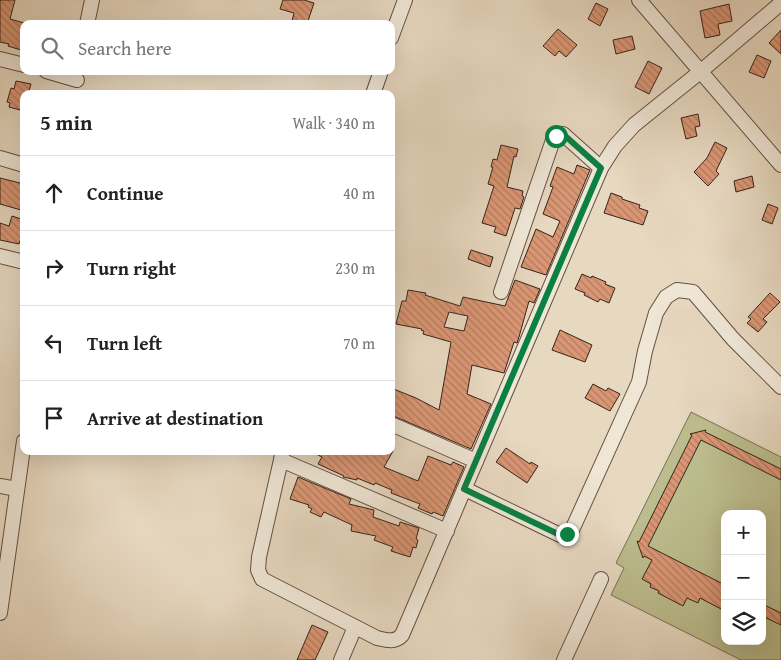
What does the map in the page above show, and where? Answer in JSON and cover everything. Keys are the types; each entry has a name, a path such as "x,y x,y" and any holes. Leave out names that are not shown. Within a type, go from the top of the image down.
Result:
{"street":[{"path":"88,20 92,0"},
{"path":"395,27 405,0"},
{"path":"639,0 781,165"},
{"path":"447,531 282,455 259,557 259,575 262,579 355,627 387,641 399,638 402,635 447,531 601,168 614,146 623,135 781,3"},
{"path":"0,58 20,64"},
{"path":"57,75 77,82"},
{"path":"374,90 380,75"},
{"path":"501,292 556,136 563,134 601,168"},
{"path":"0,158 20,164"},
{"path":"0,256 20,261"},
{"path":"464,489 560,535 567,534 572,530 639,382 645,351 656,313 666,297 677,290 693,292 733,339 781,386"},
{"path":"395,426 476,461"},
{"path":"0,613 2,586 22,455"},
{"path":"0,486 17,489"},
{"path":"564,660 602,579"},
{"path":"341,660 355,627"}],"green space":[{"path":"691,412 781,457 781,660 741,660 611,595 624,568 616,563"}],"building":[{"path":"0,0 15,0 10,19 20,22 20,50 0,42"},
{"path":"283,0 304,0 314,3 308,20 292,20 294,13 280,9"},
{"path":"596,3 608,9 600,26 588,19"},
{"path":"729,4 732,21 718,24 720,35 705,38 700,11"},
{"path":"558,29 577,45 566,57 559,51 555,56 543,46"},
{"path":"781,30 781,54 769,43"},
{"path":"632,36 635,49 616,54 613,40"},
{"path":"757,55 771,61 764,78 749,72"},
{"path":"648,61 662,68 649,94 635,87"},
{"path":"16,81 31,84 29,90 20,90 20,110 9,107 10,103 7,102 11,88 14,89"},
{"path":"698,114 700,126 695,127 697,136 686,139 681,118"},
{"path":"715,142 727,148 716,171 719,174 708,186 694,172 707,158"},
{"path":"501,145 518,149 516,157 514,156 507,187 523,191 522,196 524,197 520,209 515,208 506,236 494,232 496,227 482,223 494,186 488,184 493,167 491,167 493,159 497,160"},
{"path":"577,165 590,170 546,275 521,267 536,229 553,237 560,221 543,214 553,187 550,186 557,167 574,174"},
{"path":"752,176 754,187 736,192 734,181"},
{"path":"0,178 20,183 20,210 0,204"},
{"path":"611,193 640,205 639,208 648,211 643,225 604,213"},
{"path":"768,204 778,208 772,224 762,220"},
{"path":"12,216 20,219 19,244 0,240 0,223 9,226"},
{"path":"471,250 493,257 490,267 468,259"},
{"path":"582,274 591,278 592,276 615,288 609,303 600,299 598,302 575,289"},
{"path":"515,280 540,289 534,303 529,301 517,343 514,342 504,373 472,365 467,394 491,404 471,449 395,417 395,390 439,410 451,342 423,334 424,331 422,329 396,324 402,301 406,301 408,290 426,293 425,295 460,306 463,297 505,306","holes":["449,312 468,316 464,331 444,327"]},
{"path":"770,293 780,302 763,319 767,322 758,332 747,323 751,319 748,317"},
{"path":"560,330 592,345 585,362 552,350"},
{"path":"593,384 606,391 608,388 620,394 610,411 585,398"},
{"path":"706,430 705,432 781,469 781,480 701,440 648,546 721,583 721,609 700,598 698,603 687,598 683,606 658,593 659,591 650,587 651,584 642,579 652,560 644,556 643,558 637,541 639,542 692,435 690,434"},
{"path":"506,448 530,464 531,462 538,466 527,483 496,462"},
{"path":"318,455 391,455 384,467 418,481 428,456 451,465 453,462 464,467 443,516 418,508 420,504 391,493 392,490 375,483 374,485 357,478 357,480 343,477 318,464 322,457"},
{"path":"298,477 351,499 349,504 374,510 373,517 399,526 400,522 419,528 416,548 413,547 410,557 391,551 393,547 374,540 376,536 351,531 352,525 324,512 321,517 310,512 312,509 308,507 309,505 290,499"},
{"path":"766,606 781,613 781,625 766,618"},
{"path":"312,625 328,632 315,660 297,660"}],"route":[{"path":"556,136 563,134 601,168 464,489 560,535 567,534"}]}
